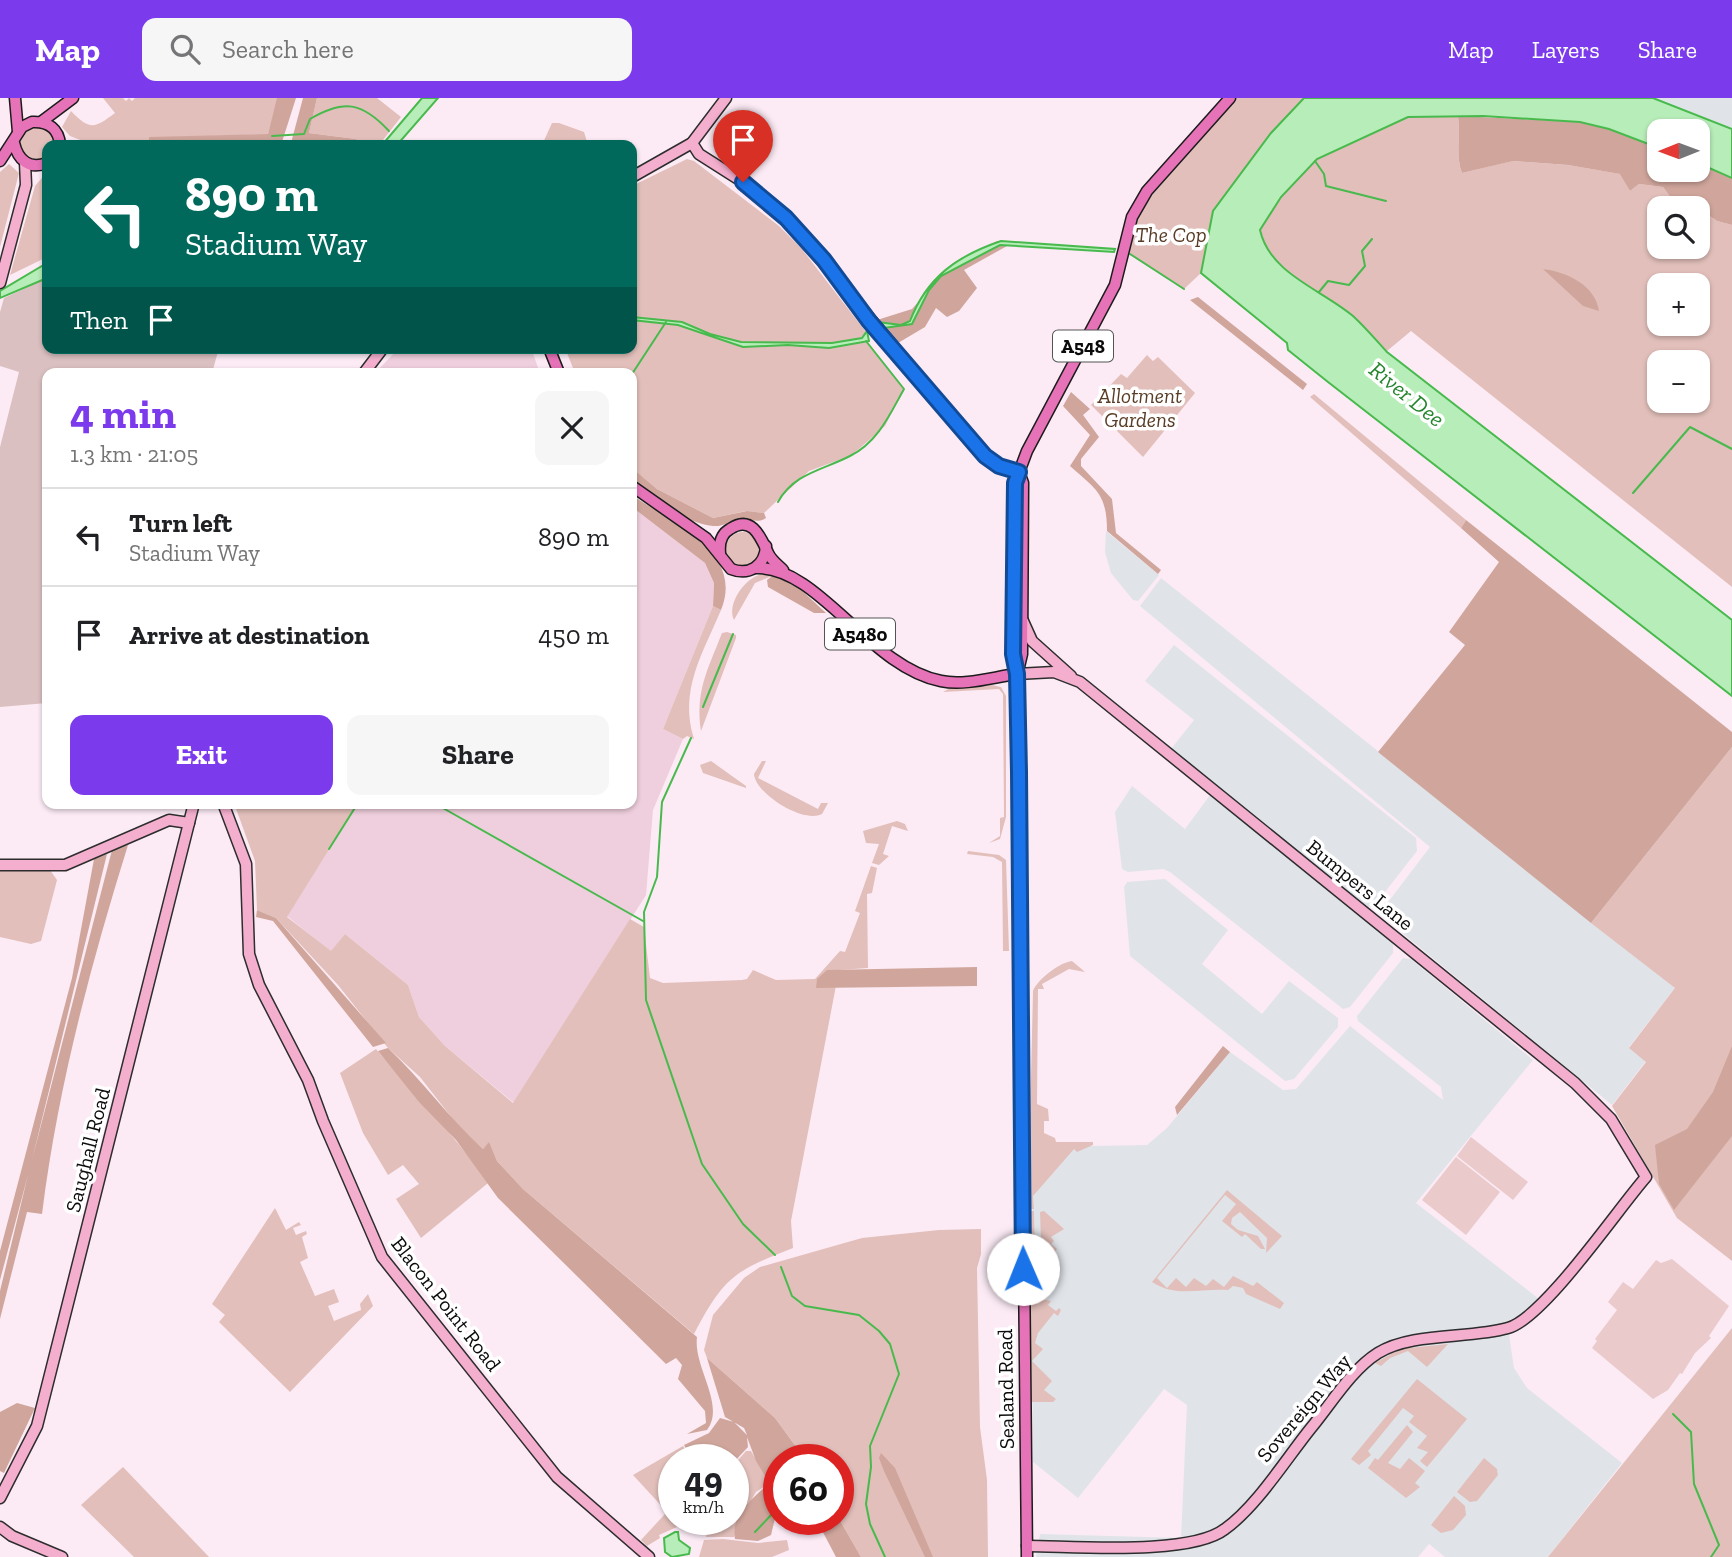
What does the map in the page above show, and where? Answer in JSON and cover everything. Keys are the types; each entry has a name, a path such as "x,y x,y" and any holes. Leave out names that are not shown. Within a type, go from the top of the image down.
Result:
{"main road":[{"path":"16,98 37,122 60,140 69,101"},
{"path":"16,98 16,138 22,159"},
{"name":"Sealand Road","path":"1027,1552 1017,674 1013,654 1015,483 1037,431 1115,285 1132,217 1147,191 1230,98"},
{"path":"3,158 16,138 69,101"},
{"path":"3,158 42,163"},
{"name":"Sealand Road","path":"1017,674 1022,653 1023,483 1019,472"},
{"name":"A5480","path":"637,489 698,531 726,565 738,572 756,568 785,573"},
{"name":"A5480","path":"698,531 724,534 738,525 750,526 761,534 769,555 785,573 801,582 888,659 903,667 942,681 1017,674"},
{"path":"720,556 719,544 724,534"},
{"path":"756,568 764,558 766,546"}],"street":[{"path":"637,174 692,143 726,98"},
{"path":"692,143 699,154 743,182 786,218 824,260 869,321 985,456 999,466 1019,472"},
{"path":"0,283 26,185 22,159"},
{"path":"26,185 42,167"},
{"path":"367,368 378,354"},
{"path":"1022,621 1032,641 1073,678"},
{"path":"1045,653 1045,672"},
{"name":"Bumpers Lane","path":"1017,674 1045,672 1073,678 1576,1083 1611,1119 1646,1177"},
{"name":"Saughall Road","path":"0,1498 37,1426 193,809"},
{"name":"Blacon Point Road","path":"225,809 246,864 249,954 259,985 308,1080 382,1256 557,1477 649,1557"},
{"path":"0,865 65,864 169,820 190,823"},
{"name":"Sovereign Way","path":"1027,1552 1183,1545 1219,1534 1243,1512 1351,1378 1376,1354 1402,1344 1500,1330 1522,1322 1544,1303 1646,1177"},
{"path":"0,1527 62,1557"}],"shaded area":[{"path":"277,98 296,98 283,140 149,140 149,137 268,134"},
{"path":"303,98 317,98 309,133 357,140 292,140"},
{"path":"1653,98 1732,98 1732,129"},
{"path":"1458,116 1580,122 1609,129 1647,143 1647,182 1710,182 1710,168 1732,178 1732,225 1710,216 1710,196 1670,196 1663,187 1639,184 1630,191 1620,174 1568,165 1513,161 1462,173"},
{"path":"997,241 1003,241 1007,246 964,270 977,288 959,311 947,317 936,308 925,327 898,343 877,320 912,309 953,263"},
{"path":"1543,269 1561,273 1586,287 1599,311 1583,306"},
{"path":"42,280 42,354 217,354 213,368 42,368 42,703 0,707 0,447 19,372 0,366 0,312 4,298"},
{"path":"1198,297 1307,384 1303,390 1190,300"},
{"path":"393,354 533,354 538,368 380,368"},
{"path":"1071,392 1090,409 1083,415 1099,437 1081,459 1081,466 1112,499 1116,533 1161,570 1158,574 1107,531 1102,500 1070,466 1090,435 1063,406"},
{"path":"637,472 657,489 713,518 747,511 764,513 766,518 756,521 740,519 717,526 703,524 681,515 637,483"},
{"path":"637,498 684,528 714,555 723,571 726,589 721,610 713,606 714,583 705,563 637,511"},
{"path":"637,511 705,563 714,583 713,606 663,729 683,739 653,810 646,895 514,1103 445,1046 419,1017 408,985 345,934 331,952 287,916 354,809 637,809"},
{"path":"1466,520 1732,732 1732,747 1591,923 1378,752 1465,645 1449,632 1499,562 1461,528"},
{"path":"1106,531 1159,575 1138,601 1133,600 1111,573 1105,552"},
{"path":"772,576 796,585 826,613 814,613 768,587 767,580"},
{"path":"1161,578 1675,988 1629,1047 1646,1061 1612,1105 1379,914 1430,847 1140,606"},
{"path":"1174,645 1416,838 1417,851 1374,906 1367,907 1171,749 1194,720 1145,681"},
{"path":"1132,786 1185,829 1210,795 1393,944 1393,953 1350,1007 1343,1009 1170,872 1163,869 1128,872 1122,869 1115,812"},
{"path":"128,845 101,936 66,1074 42,1214 27,1212 0,1319 0,1291 28,1175 0,1280 0,1251 72,978 94,859 107,854 32,1160 112,850"},
{"path":"1165,879 1228,930 1202,964 1262,1014 1289,981 1338,1018 1338,1027 1294,1079 1285,1081 1130,956 1124,887 1127,882"},
{"path":"257,910 276,918 386,1043 373,1047 273,921 256,917"},
{"path":"1403,958 1411,959 1533,1060 1416,1203 1539,1299 1530,1311 1507,1321 1514,1368 1527,1388 1622,1463 1548,1557 1445,1557 1429,1544 1418,1557 1036,1557 1040,1534 1181,1538 1187,1405 1164,1389 1078,1498 1033,1462 1030,1147 1147,1145 1167,1128 1230,1052 1283,1090 1296,1089 1350,1026 1443,1100 1441,1087 1358,1021 1357,1016"},
{"path":"977,967 977,986 816,988 817,979 827,970"},
{"path":"1223,1046 1230,1052 1177,1115 1175,1107"},
{"path":"1732,1046 1732,1136 1674,1210 1659,1184 1655,1145 1687,1129 1713,1092"},
{"path":"388,1048 483,1149 489,1142 497,1161 523,1189 697,1337 697,1349 713,1409 707,1430 687,1434 706,1423 705,1411 678,1379 682,1365 676,1358 666,1364 498,1198 456,1140 419,1102 378,1051"},
{"path":"1471,1137 1528,1182 1513,1200 1457,1156"},
{"path":"1456,1157 1500,1192 1466,1235 1422,1200"},
{"path":"1672,1259 1729,1306 1709,1336 1711,1338 1695,1353 1682,1374 1680,1373 1668,1390 1653,1399 1592,1348 1597,1341 1595,1339 1617,1310 1608,1302 1623,1282 1633,1289 1656,1260 1661,1263"},
{"path":"707,1358 775,1418 794,1444 763,1444 763,1473 747,1437 748,1444 686,1444 709,1433 720,1418 733,1422 725,1417"},
{"path":"17,1403 35,1408 4,1473 0,1471 0,1412"},
{"path":"881,1453 895,1468 933,1557 925,1557 884,1471 879,1458"},
{"path":"763,1489 763,1535 771,1535 758,1541 735,1539 734,1535 749,1535 751,1500"},
{"path":"824,1535 848,1535 861,1557 836,1557"}],"green space":[{"path":"103,98 123,98 126,101 129,98 132,101 135,98 278,98 268,134 149,140 80,140 70,136 62,127 71,111 83,122 93,125 115,113"},
{"path":"317,98 377,98 401,117 383,140 357,140 309,133"},
{"name":"The Cop","path":"1236,98 1304,98 1271,133 1213,211 1201,273 1184,289 1125,252 1143,208 1156,189"},
{"path":"1458,116 1462,173 1512,161 1568,165 1621,174 1630,191 1639,184 1663,187 1670,196 1647,196 1647,259 1710,259 1710,216 1732,225 1732,587 1411,331 1387,351 1353,316 1291,274 1270,256 1260,230 1281,197 1317,159 1408,117"},
{"path":"552,123 559,123 584,132 586,140 544,140"},
{"path":"38,125 50,131 53,140 42,140 42,159 35,161 23,155 19,142 25,129"},
{"path":"687,159 694,161 779,226 801,248 866,332 864,339 904,389 885,426 852,455 809,471 764,513 746,511 713,518 657,489 637,472 637,368 573,368 567,354 637,354 637,184"},
{"path":"9,164 19,173 0,247 0,172"},
{"path":"42,178 42,259 10,275 35,186"},
{"name":"Allotment Gardens","path":"1147,355 1153,361 1158,357 1195,393 1143,457 1091,405 1121,374 1127,378"},
{"path":"1314,394 1466,520 1461,528 1310,397"},
{"path":"743,532 755,537 760,549 755,561 743,566 731,561 726,549 731,537"},
{"path":"763,574 772,576 755,583 734,620 733,606 739,592 750,580"},
{"path":"713,606 721,610 700,658 691,689 690,721 694,739 687,736 683,739 663,729"},
{"path":"722,633 736,635 736,638 701,731 700,704 704,680"},
{"path":"952,687 1001,687 1006,696 1006,817 1000,839 989,843 1000,836 1000,818 1004,817 1003,694 999,689 943,692"},
{"path":"1732,747 1732,1261 1677,1218 1612,1106 1646,1062 1629,1048 1675,988 1591,923"},
{"path":"711,761 746,788 703,773 700,765"},
{"path":"762,761 766,761 758,778 818,809 821,803 828,803 822,814 804,815 771,798 756,782 754,774"},
{"path":"236,809 354,809 287,917 331,951 345,934 408,985 419,1017 445,1046 513,1103 630,919 644,927 650,978 663,983 742,980 747,979 753,970 776,980 815,979 840,951 845,952 860,913 855,911 871,866 877,868 872,893 867,894 868,968 839,970 791,1221 793,1248 757,1263 733,1278 714,1300 694,1334 523,1189 497,1161 489,1143 483,1149 459,1127 420,1077 388,1048 338,985 276,918 257,910 255,861"},
{"path":"897,821 905,824 908,831 892,826 883,854 889,856 879,865 872,863 879,844 866,843 863,831"},
{"path":"968,851 999,855 1006,860 1009,951 1003,951 1002,862 993,857 967,854"},
{"path":"50,870 57,880 41,941 31,944 0,937 0,871"},
{"path":"1072,961 1085,972 1069,969 1042,984 1044,989 1038,989 1037,1104 1048,1109 1049,1121 1044,1121 1044,1133 1055,1138 1056,1142 1093,1142 1093,1145 1077,1152 1074,1149 1033,1196 1034,1209 1028,1209 1033,991 1050,972"},
{"path":"376,1049 448,1131 488,1183 421,1238 396,1199 419,1184 403,1165 388,1175 363,1133 340,1073"},
{"path":"1227,1190 1282,1236 1266,1253 1267,1238 1240,1212 1232,1218 1231,1224 1238,1230 1258,1236 1265,1249 1261,1249 1245,1234 1242,1237 1222,1221 1236,1204 1225,1195 1157,1278 1167,1288 1176,1278 1186,1287 1194,1278 1206,1286 1213,1279 1224,1287 1233,1276 1253,1286 1257,1282 1284,1303 1280,1309 1246,1294 1243,1288 1233,1286 1228,1290 1179,1291 1161,1287 1152,1282"},
{"path":"275,1208 286,1230 299,1222 301,1225 293,1228 296,1235 306,1231 307,1234 302,1237 308,1258 300,1262 315,1296 334,1289 339,1302 328,1306 334,1321 361,1310 360,1304 368,1294 373,1306 290,1392 219,1322 225,1315 212,1304"},
{"path":"1028,1211 1034,1211 1035,1277 1040,1287 1037,1291 1029,1287"},
{"path":"1044,1211 1064,1229 1051,1237 1054,1241 1051,1244 1057,1249 1046,1262 1048,1266 1042,1269 1040,1212"},
{"path":"981,1229 981,1254 977,1268 980,1427 987,1480 988,1557 861,1557 848,1535 854,1535 854,1444 794,1444 775,1418 707,1358 704,1350 713,1315 744,1278 760,1267 862,1238 939,1230"},
{"path":"1033,1297 1051,1301 1048,1305 1056,1311 1059,1308 1061,1310 1058,1316 1054,1313 1038,1333 1035,1343 1043,1349 1032,1361 1052,1381 1044,1390 1056,1399 1053,1402 1030,1402 1029,1299"},
{"path":"1732,1328 1732,1557 1548,1557"},
{"path":"1448,1344 1427,1367 1408,1351 1390,1358 1381,1366 1375,1363 1400,1349"},
{"path":"1417,1379 1467,1419 1427,1467 1420,1461 1428,1452 1417,1448 1427,1436 1409,1422 1414,1416 1403,1408 1368,1451 1371,1455 1359,1465 1351,1459"},
{"path":"1407,1425 1413,1432 1388,1463 1400,1469 1409,1458 1425,1471 1415,1483 1420,1487 1406,1498 1368,1468"},
{"path":"749,1451 763,1471 763,1488 756,1492 749,1504"},
{"path":"1484,1458 1497,1469 1498,1475 1477,1501 1470,1502 1457,1492"},
{"path":"658,1460 658,1502 633,1475"},
{"path":"123,1467 209,1557 134,1557 81,1505"},
{"path":"1454,1496 1465,1506 1466,1515 1453,1530 1441,1533 1431,1525"},
{"path":"658,1522 660,1538 647,1546 641,1540"},
{"path":"707,1535 734,1535 734,1537"},
{"path":"704,1540 758,1543 787,1540 789,1550 772,1557 699,1557"}],"water":[{"path":"422,98 438,98 401,140 386,140"},
{"name":"River Dee","path":"1304,98 1653,98 1707,119 1647,119 1647,143 1609,129 1580,122 1483,116 1408,117 1317,159 1281,197 1260,230 1274,258 1285,269 1353,316 1387,352 1732,620 1732,696 1328,382 1288,350 1287,343 1201,273 1213,211 1271,133"},
{"path":"1710,120 1732,129 1732,178 1710,168"},
{"path":"1001,241 1115,249 1114,252 1000,245 941,276 929,290 912,324 884,328 877,322 901,325 910,321 925,292 945,270 957,261"},
{"path":"42,266 42,280 0,298 0,291"},
{"path":"637,318 682,322 710,334 741,342 832,343 862,338 867,331 869,341 829,348 788,345 743,347 678,325 637,321"},
{"path":"678,1535 679,1540 690,1548 689,1554 672,1557 665,1552 664,1538"}],"waterway":[{"path":"272,136 304,134 310,119 343,106 361,109 389,131"},
{"path":"1315,161 1324,174 1326,186 1386,201"},
{"path":"1319,292 1328,281 1349,285 1365,266 1362,251 1372,239"},
{"path":"1130,254 1184,289"},
{"path":"636,368 666,322"},
{"path":"778,502 801,478 860,450 876,435 894,408 904,389 866,341"},
{"path":"1633,493 1690,427 1732,449"},
{"path":"703,707 733,634"},
{"path":"691,738 662,802 657,877 644,912 646,1000 702,1164 743,1224 775,1255"},
{"path":"329,849 354,809"},
{"path":"445,809 643,921"},
{"path":"781,1267 792,1296 805,1306 859,1315 890,1344 899,1374 870,1446 871,1467 866,1504 870,1524 885,1557"},
{"path":"1673,1414 1691,1432 1694,1484 1719,1545 1711,1557"},
{"path":"755,1532 763,1524"}],"route":[{"path":"743,182 786,218 824,260 869,321 985,456 999,466 1019,472 1015,483 1013,654 1017,674 1019,772 1023,1269"}]}
